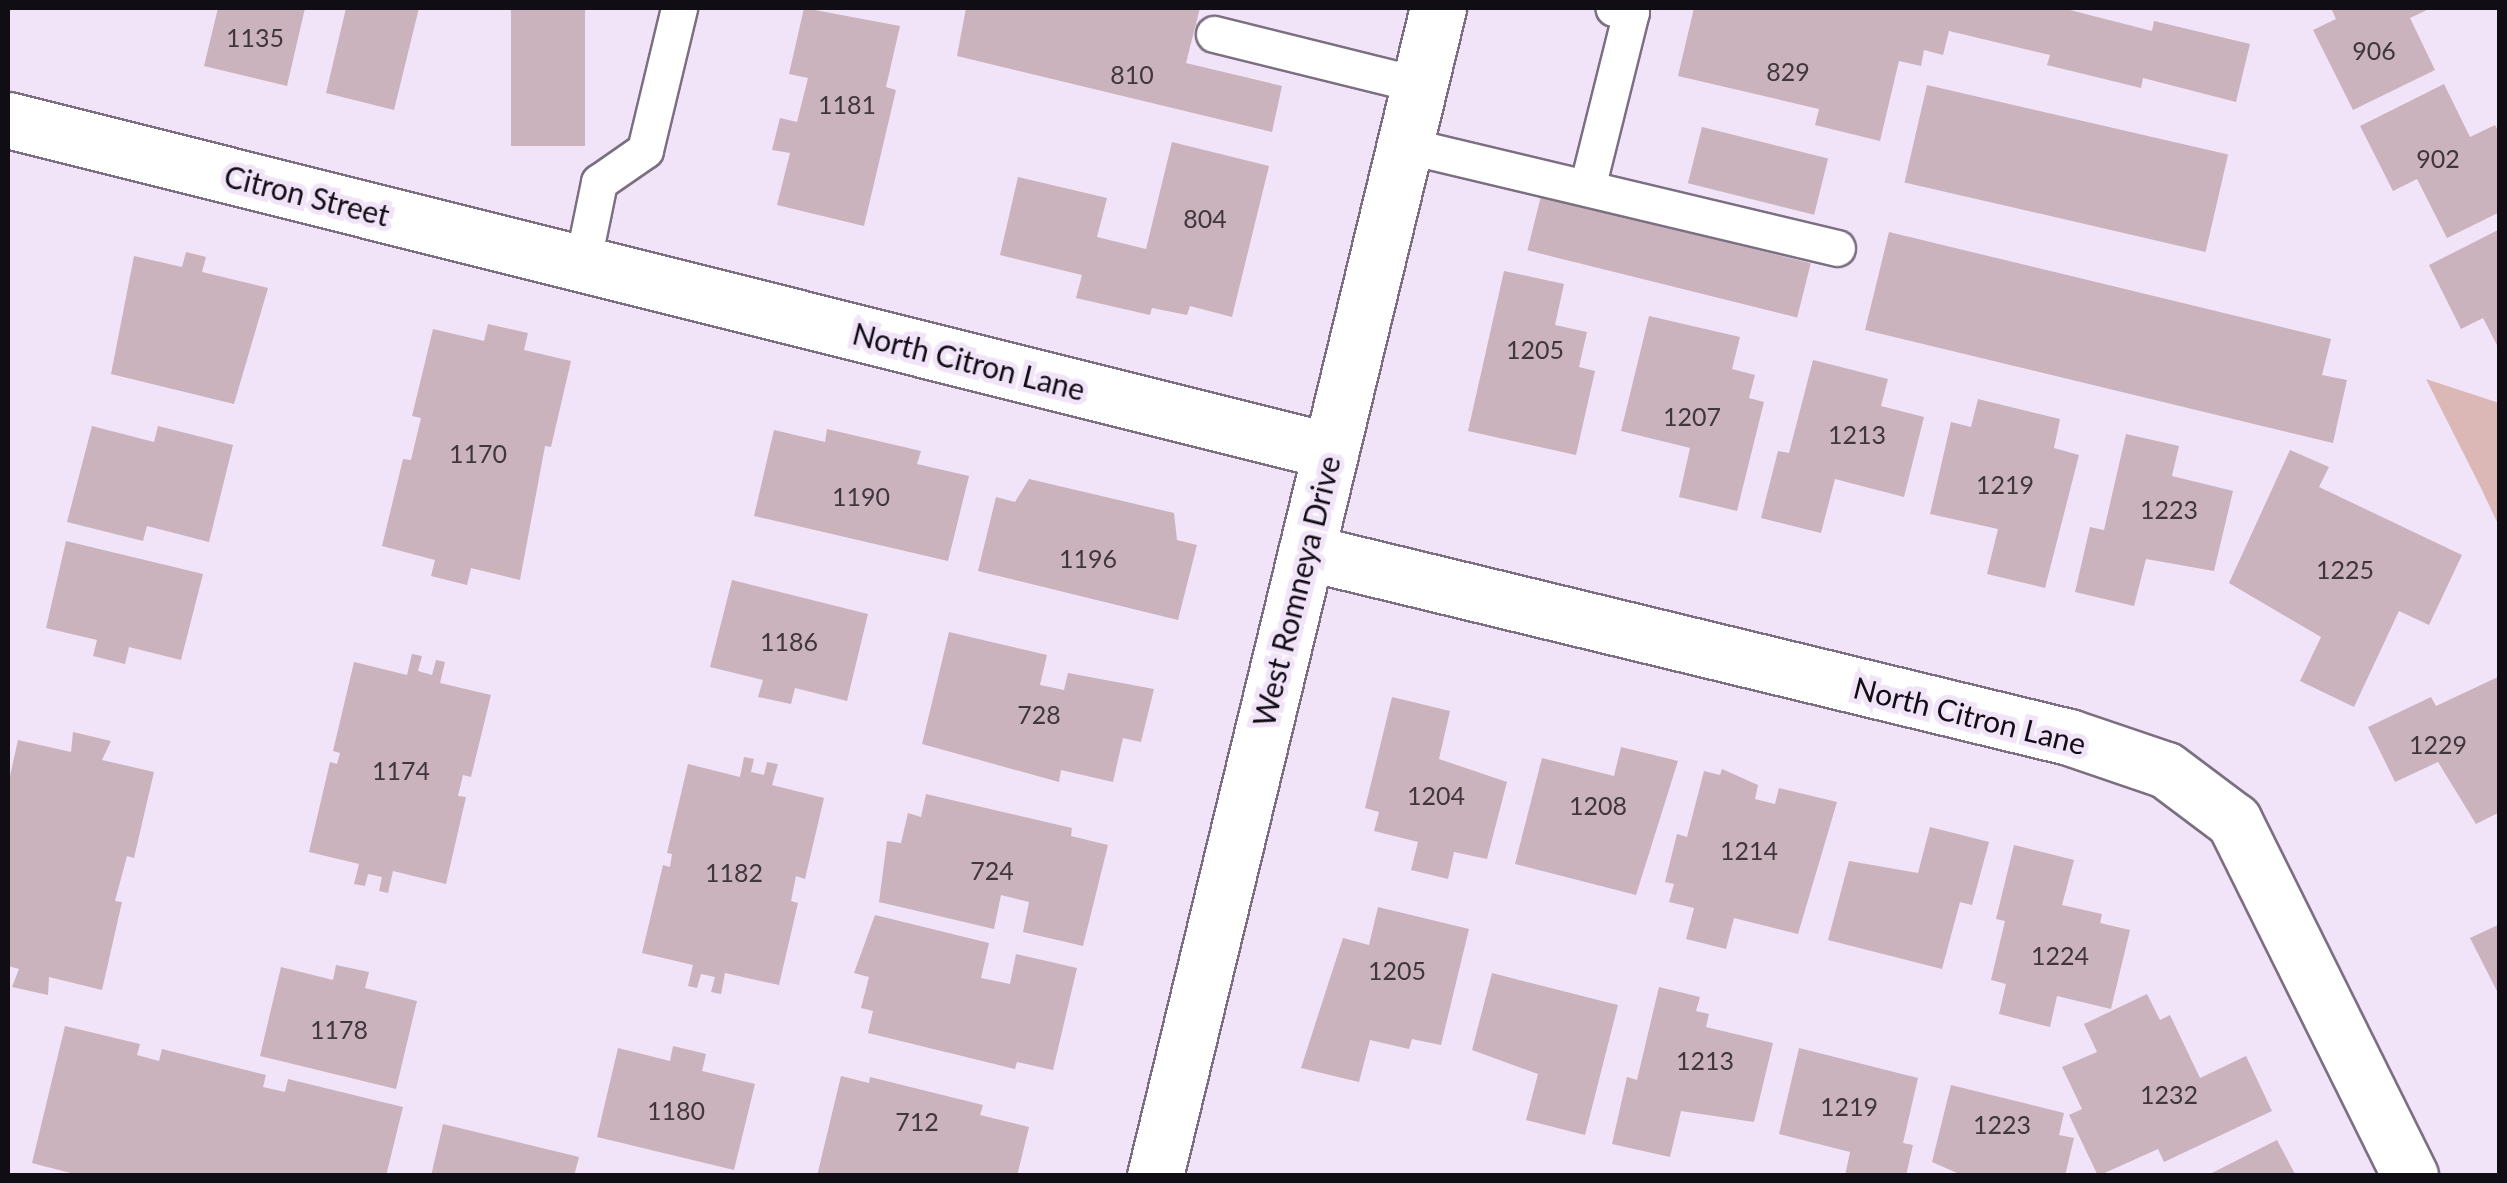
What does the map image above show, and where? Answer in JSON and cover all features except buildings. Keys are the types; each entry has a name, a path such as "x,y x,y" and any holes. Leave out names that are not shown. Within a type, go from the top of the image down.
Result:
{"street":[{"name":"West Romneya Drive","path":"1161,1174 1438,8"},
{"name":"Citron Street","path":"8,120 594,268"},
{"name":"North Citron Lane","path":"594,268 1330,451"},
{"name":"North Citron Lane","path":"1306,552 2069,737 2166,770 2234,821 2410,1176"}],"lane":[{"path":"594,268 600,182 645,150 679,8"},
{"path":"1587,188 1631,12 1612,8"},
{"path":"1214,34 1420,84"},
{"path":"1404,144 1837,248"}],"shaded area":[{"path":"2426,379 2499,403 2499,526 2481,488"}]}
